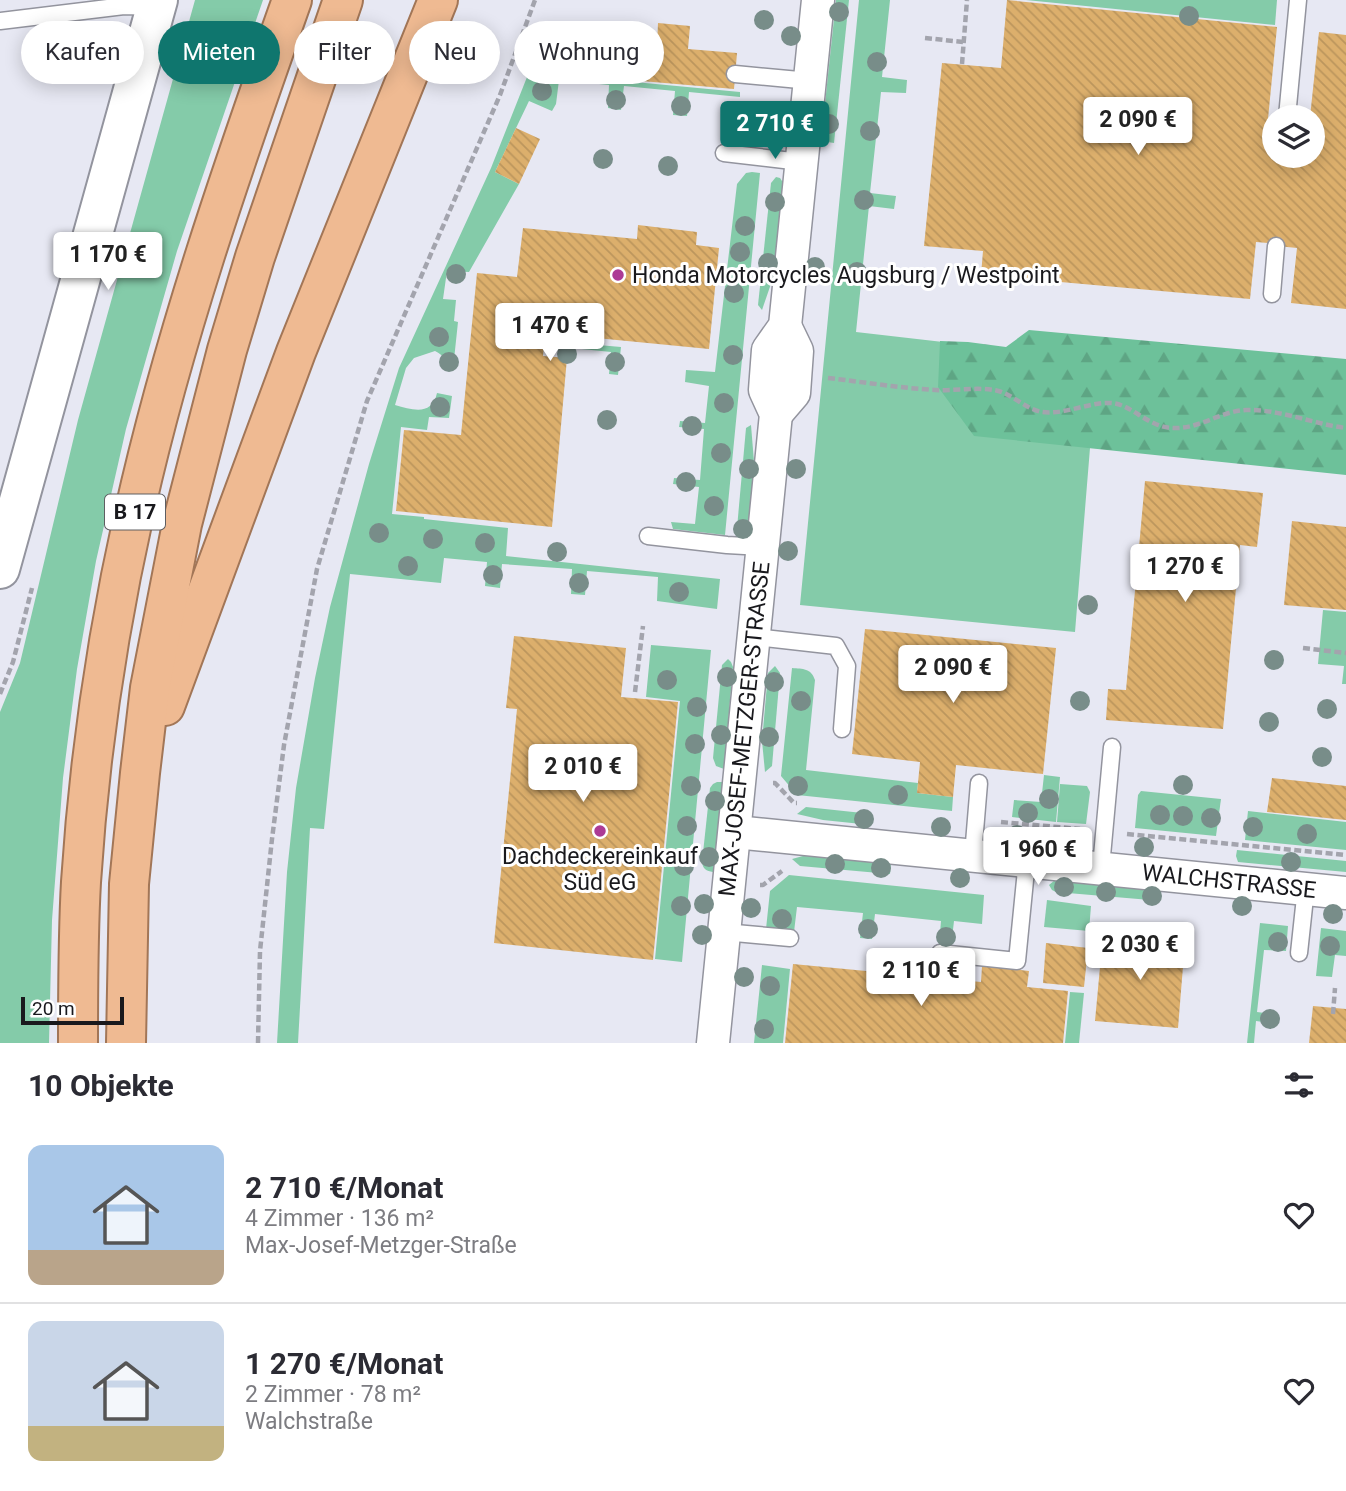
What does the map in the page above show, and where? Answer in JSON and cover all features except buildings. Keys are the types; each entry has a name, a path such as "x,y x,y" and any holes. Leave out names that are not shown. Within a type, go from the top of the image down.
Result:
{"highway":[{"name":"B 17","path":"78,1043 81,883 91,769 115,609 132,525 176,353 209,242 292,0"},
{"name":"B 17","path":"126,1043 129,884 150,688 164,607 202,439 227,350 255,257 343,0"},
{"path":"140,773 296,352 438,0"}],"street":[{"name":"MAX-JOSEF-METZGER-STRASSE","path":"713,1043 776,414 794,393 797,351 785,326 818,0"},
{"path":"0,569 157,4"},
{"name":"WALCHSTRASSE","path":"735,832 1346,893"}],"lane":[{"path":"1288,105 1298,0"},
{"path":"0,20 157,4"},
{"path":"735,74 810,81"},
{"path":"723,153 802,162"},
{"path":"1272,294 1276,246"},
{"path":"648,536 762,547"},
{"path":"755,637 836,646 847,666 842,729"},
{"path":"1101,867 1112,747"},
{"path":"973,855 979,783"},
{"path":"940,953 1017,961 1027,860"},
{"path":"1299,953 1306,888"},
{"path":"724,932 790,938"}],"path":[{"path":"258,1043 260,951 272,839 284,745 317,569 367,401 499,95 536,0"},
{"path":"962,64 967,0"},
{"path":"925,38 964,42"},
{"path":"816,377 936,390 995,390 1041,412 1066,411 1109,403 1121,404 1153,425 1174,428 1195,425 1222,414 1246,410 1281,414 1326,426 1346,428"},
{"path":"635,692 643,626"},
{"path":"1303,648 1346,653"},
{"path":"775,783 794,803 807,804"},
{"path":"976,819 1346,855"},
{"path":"1333,1014 1335,988"}],"green space":[{"path":"195,0 263,0 256,21 189,21"},
{"path":"836,0 849,0 834,143 821,141"},
{"path":"859,0 890,0 882,77 907,80 906,93 881,92 870,193 896,196 894,209 869,206 856,332 943,342 1090,448 1075,632 800,605"},
{"path":"1026,0 1277,0 1275,25"},
{"path":"172,84 234,84 177,251 126,429 96,561 77,669 63,778 52,920 49,1043 0,1043 0,712 20,663 78,420"},
{"path":"524,84 558,84 556,104 552,111 529,101 495,172 519,184 469,272 447,271 443,299 456,300 454,321 458,322 453,369 446,368 443,357 435,351 414,358 406,368 395,405 421,410 431,405 437,393 452,396 449,418 429,417 427,430 401,427 392,514 508,528 506,556 720,579 717,609 657,601 658,577 587,571 585,595 571,594 572,569 502,564 500,588 485,586 487,562 444,558 441,583 350,574 324,829 310,828 298,1043 277,1043 287,872 296,788 330,607 369,464 399,368 491,168"},
{"path":"599,84 656,84 740,92 740,97 689,92 687,116 673,115 675,91 624,86 621,110 608,108 609,85"},
{"path":"746,173 760,173 725,535 673,529 671,522 695,524 699,487 673,484 674,478 700,480 704,429 679,427 680,421 705,423 709,386 685,382 686,370 715,372 737,184"},
{"path":"776,177 784,184 774,275 762,310 758,305 771,183"},
{"path":"1029,330 1346,359 1346,475 974,436 938,387 940,341 1006,347"},
{"path":"564,342 621,347 618,375 609,374 611,352 572,348 571,358 563,357"},
{"path":"751,425 754,462 749,529 741,534 737,528 746,428"},
{"path":"1323,610 1346,612 1346,684 1342,684 1344,666 1318,664"},
{"path":"651,645 711,650 682,962 655,959 680,701 646,697"},
{"path":"728,659 733,667 724,769 716,766 713,758 722,665"},
{"path":"775,666 780,673 772,766 765,772 762,741 768,673"},
{"path":"792,668 809,671 815,680 806,770 918,783 917,793 953,797 952,811 797,795 781,776"},
{"path":"1044,775 1060,777 1056,822 1012,817 1014,800 1041,802"},
{"path":"717,782 723,782 713,872 705,869 702,862 710,788"},
{"path":"1060,784 1087,786 1090,792 1086,824 1057,822"},
{"path":"1141,791 1221,799 1216,836 1135,828 1138,795"},
{"path":"806,807 872,814 871,825 823,820 797,814"},
{"path":"1248,811 1346,822 1346,850 1245,840"},
{"path":"1237,850 1346,861 1346,872 1238,862"},
{"path":"803,856 891,862 890,874 800,866 792,859"},
{"path":"789,875 984,895 982,924 954,921 951,947 939,945 941,921 875,914 872,939 860,938 863,913 797,907 794,932 766,929 770,891"},
{"path":"1055,880 1151,889 1150,900 1056,892 1049,885"},
{"path":"1047,900 1091,906 1089,931 1044,927"},
{"path":"1260,923 1288,926 1286,951 1264,950 1257,1012 1279,1015 1278,1024 1256,1021 1254,1043 1247,1043"},
{"path":"1321,928 1346,931 1346,956 1335,955 1332,977 1316,976"},
{"path":"762,965 790,969 783,1043 754,1043"},
{"path":"1070,992 1084,993 1079,1043 1065,1043"}],"place":[{"name":"Honda Motorcycles Augsburg / Westpoint","path":"618,275"},
{"name":"Dachdeckereinkauf Süd eG","path":"600,831"}]}
